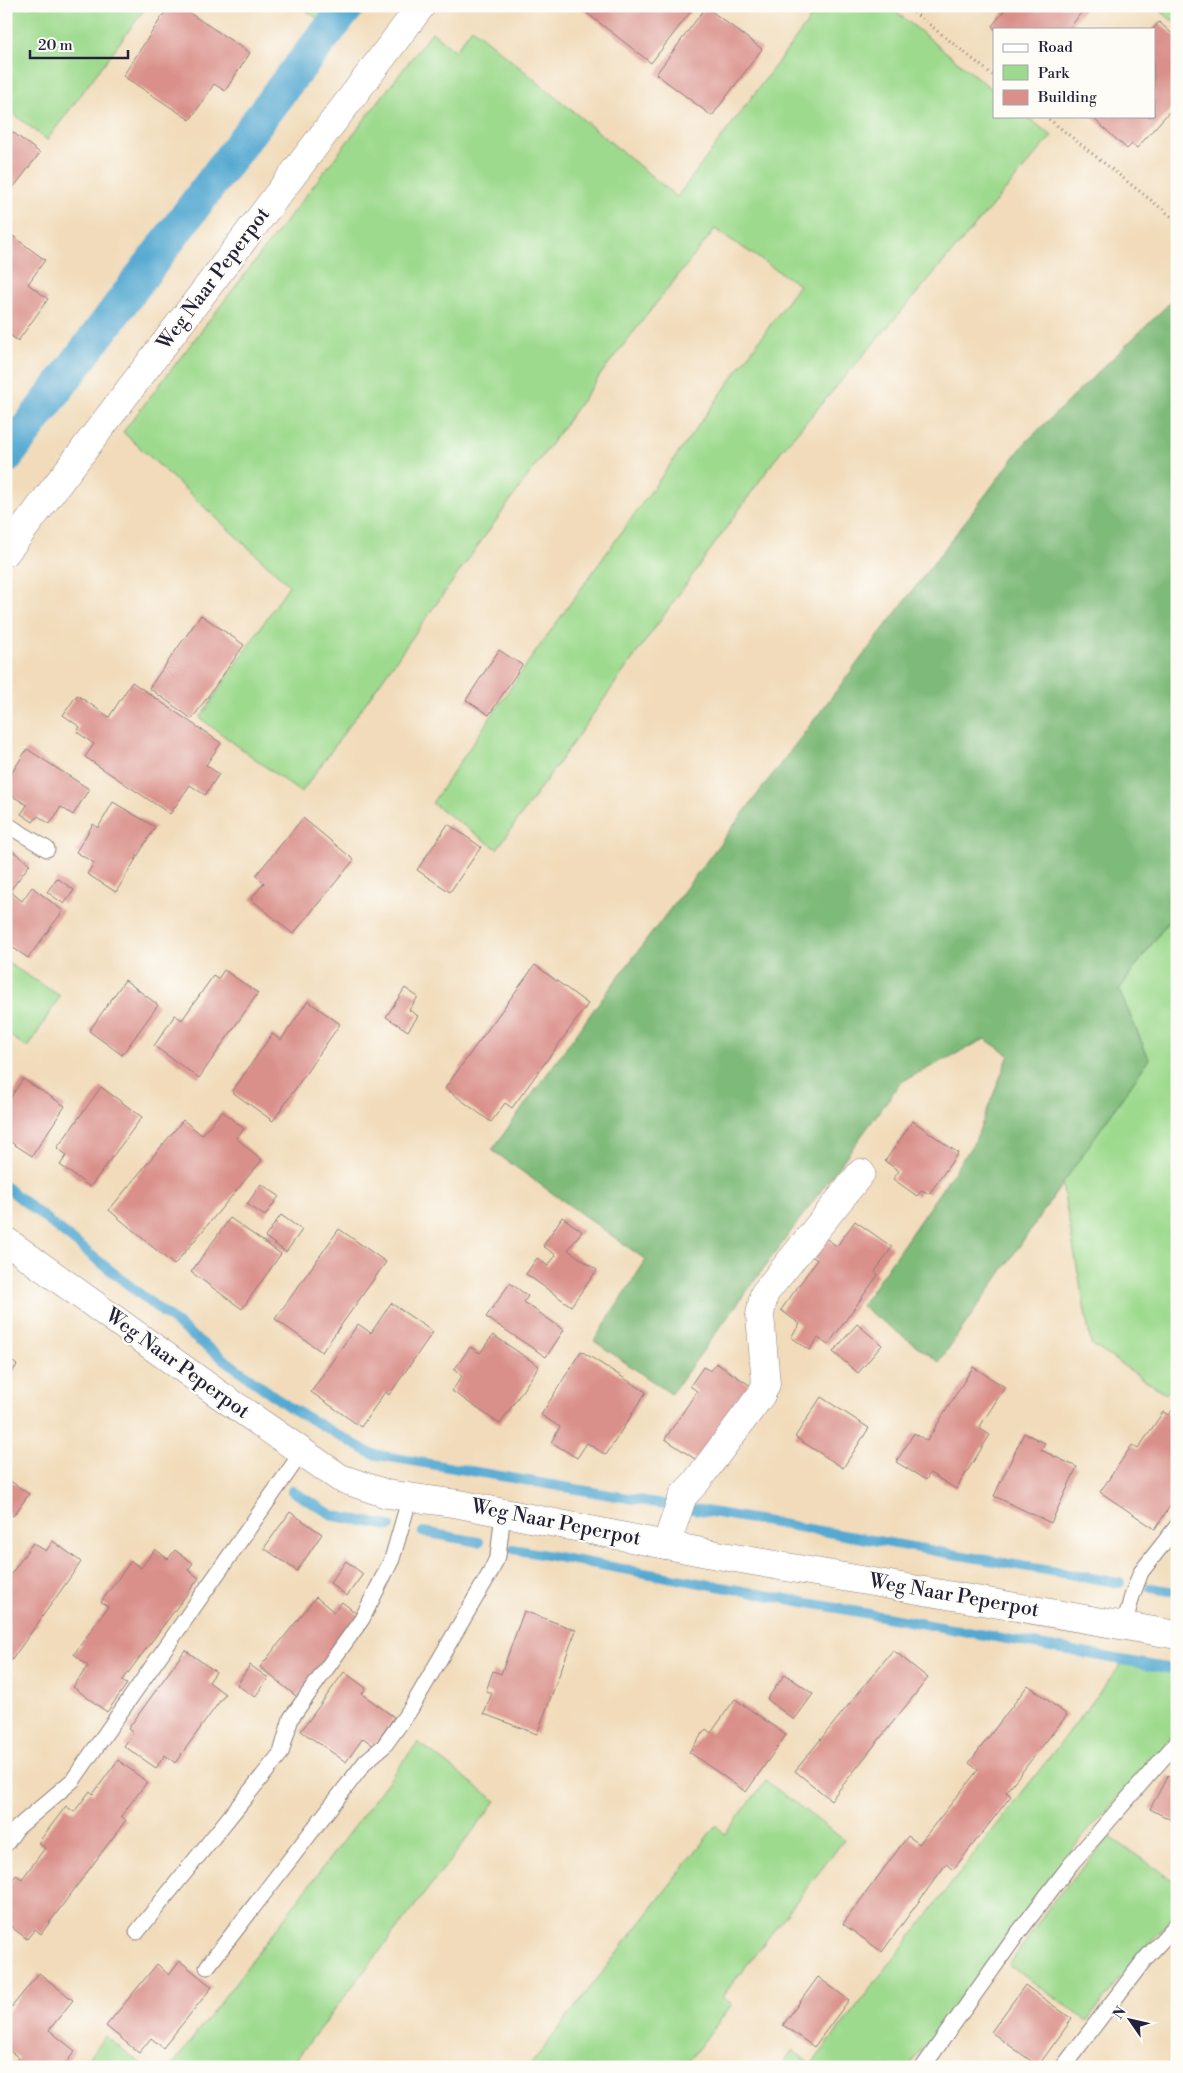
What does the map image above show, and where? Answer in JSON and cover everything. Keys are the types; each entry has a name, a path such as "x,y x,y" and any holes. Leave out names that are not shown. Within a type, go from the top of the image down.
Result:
{"street":[{"name":"Weg Naar Peperpot","path":"6,552 422,6"},
{"path":"666,1545 683,1496 696,1482 761,1395 766,1384 760,1315 764,1294 861,1173"},
{"name":"Weg Naar Peperpot","path":"6,1241 217,1393 340,1478 387,1494 503,1513 666,1545 1177,1635"}],"lane":[{"path":"6,824 47,849"},
{"path":"6,1844 17,1828 73,1780 302,1452"},
{"path":"137,1932 281,1753 291,1718 362,1619 392,1559 410,1497"},
{"path":"207,1967 366,1761 384,1746 410,1710 490,1573 498,1556 503,1513"},
{"path":"1124,1626 1141,1572 1177,1526"},
{"path":"923,2067 1018,1933 1071,1864 1177,1742"},
{"path":"1062,2067 1145,1958 1177,1924"}],"path":[{"path":"906,6 993,75"},
{"path":"1048,118 1177,221"}],"green space":[{"path":"6,6 147,6 47,140 6,108"},
{"path":"300,6 348,6 331,28"},
{"path":"820,6 889,6 993,90 993,118 1029,118 1052,136 781,451 497,849 432,803 529,661 799,285 715,229 606,367 301,793 200,718 289,585 123,432 432,32 455,51 472,28 677,197"},
{"path":"1154,6 1177,6 1177,24"},
{"path":"1177,296 1177,909 1119,990 1149,1059 939,1362 861,1306 975,1141 1009,1055 985,1039 901,1082 671,1394 594,1341 646,1260 492,1150 600,1001 1025,443"},
{"path":"1177,909 1177,1380 1166,1394 1091,1344 1062,1184 1149,1059 1119,990"},
{"path":"6,962 60,996 28,1048 6,1033"},
{"path":"1124,1661 1177,1670 1177,1732 1072,1849 909,2067 780,2067 793,2050 811,2065"},
{"path":"418,1742 496,1801 290,2067 171,2067"},
{"path":"766,1781 844,1840 722,1997 732,2004 684,2067 529,2067 716,1825 725,1834"},
{"path":"1110,1837 1177,1883 1177,1914 1143,1949 1087,2021 1009,1965 1054,1900"},
{"path":"105,2036 145,2067 81,2067"}],"building":[{"path":"169,6 179,6 250,53 225,91 214,84 190,120 123,76"},
{"path":"578,6 695,6 651,63"},
{"path":"1008,6 1086,6 1070,28 994,28 992,26"},
{"path":"706,7 762,49 712,116 656,74"},
{"path":"1159,22 1177,38 1177,103 1137,148 1132,144 1127,149 1093,118 1156,118 1156,28 1154,28"},
{"path":"6,127 40,153 6,197"},
{"path":"10,234 45,260 28,284 48,299 18,341 6,332 6,240"},
{"path":"201,615 244,645 192,719 149,688"},
{"path":"499,650 522,665 489,715 466,700"},
{"path":"132,682 221,743 206,765 219,774 205,795 190,785 170,814 85,757 94,744 77,732 80,727 63,715 77,695 109,717"},
{"path":"27,749 89,789 73,815 61,807 50,824 38,816 33,822 21,814 27,805 6,792 6,782"},
{"path":"113,802 155,827 116,892 87,874 94,863 76,852 93,824 98,828"},
{"path":"303,818 354,860 293,934 251,899 264,883 256,875"},
{"path":"448,824 481,847 450,892 417,870"},
{"path":"6,846 30,864 10,891 22,901 32,887 63,911 28,958 6,943"},
{"path":"57,878 74,890 64,904 47,892"},
{"path":"535,965 588,1004 512,1108 505,1103 491,1122 445,1088"},
{"path":"224,970 258,993 199,1078 154,1046 175,1015 182,1020 213,976 218,979"},
{"path":"125,980 158,1005 122,1055 89,1031"},
{"path":"405,988 418,997 409,1010 418,1016 408,1031 386,1017"},
{"path":"308,1001 340,1024 273,1121 232,1092 272,1034 281,1040"},
{"path":"23,1079 65,1106 32,1156 6,1139 6,1104"},
{"path":"101,1087 142,1117 90,1187 60,1165 67,1155 57,1148"},
{"path":"222,1111 244,1129 236,1138 262,1160 174,1265 109,1210 183,1120 202,1135"},
{"path":"913,1121 958,1153 929,1194 922,1190 917,1196 893,1179 899,1171 885,1161"},
{"path":"261,1184 279,1196 265,1216 247,1204"},
{"path":"281,1215 302,1230 286,1252 265,1237"},
{"path":"562,1217 582,1231 568,1250 597,1270 571,1306 526,1274 537,1258 548,1266 556,1255 543,1246"},
{"path":"230,1218 281,1254 242,1309 191,1272"},
{"path":"855,1221 892,1247 875,1272 878,1275 828,1345 818,1338 809,1350 791,1337 800,1324 781,1310 817,1260 803,1250 816,1232 837,1246"},
{"path":"339,1229 386,1262 322,1352 275,1319"},
{"path":"510,1283 528,1296 524,1302 564,1330 546,1357 486,1317"},
{"path":"391,1303 433,1332 389,1395 385,1392 361,1427 311,1392 358,1324 371,1333"},
{"path":"857,1324 882,1345 858,1373 833,1352"},
{"path":"493,1335 539,1366 500,1424 452,1391 462,1376 454,1370 470,1347 480,1353"},
{"path":"581,1351 646,1392 606,1455 587,1443 577,1458 551,1442 560,1427 541,1415"},
{"path":"6,1357 17,1365 6,1380"},
{"path":"716,1363 751,1386 707,1467 665,1439 697,1391 690,1386 703,1367 711,1371"},
{"path":"973,1367 1005,1387 979,1428 990,1435 956,1489 930,1473 926,1480 896,1462 914,1433 927,1441"},
{"path":"821,1397 869,1428 843,1468 795,1437"},
{"path":"1177,1403 1177,1506 1175,1509 1170,1506 1155,1529 1100,1492 1132,1445 1138,1449 1163,1412 1169,1415"},
{"path":"1024,1433 1045,1443 1041,1450 1077,1467 1051,1523 994,1496"},
{"path":"6,1478 29,1494 13,1516 6,1512"},
{"path":"290,1512 322,1534 297,1571 264,1548"},
{"path":"53,1541 81,1562 6,1668 6,1581 33,1543 46,1551"},
{"path":"155,1549 168,1559 175,1550 193,1563 188,1570 199,1578 122,1681 127,1684 107,1712 73,1687 88,1666 74,1654 108,1607 101,1602 131,1561 141,1568"},
{"path":"346,1561 363,1574 347,1596 330,1583"},
{"path":"316,1597 334,1612 342,1602 361,1617 297,1697 260,1667"},
{"path":"524,1611 576,1630 537,1734 484,1714 492,1693 486,1691 493,1671 501,1674"},
{"path":"185,1650 216,1672 209,1682 225,1694 175,1763 165,1755 156,1768 124,1746 133,1733 128,1729"},
{"path":"893,1650 928,1678 831,1800 795,1771"},
{"path":"250,1665 268,1678 255,1697 237,1685"},
{"path":"344,1672 366,1688 362,1694 394,1717 374,1746 363,1738 346,1762 301,1731"},
{"path":"785,1674 813,1694 794,1720 767,1699"},
{"path":"1028,1685 1067,1715 1006,1792 1011,1796 953,1870 946,1864 882,1952 843,1924 908,1836 919,1844 978,1770 969,1763"},
{"path":"735,1699 786,1735 746,1792 689,1752 706,1729 711,1733"},
{"path":"118,1760 147,1782 121,1816 126,1820 41,1934 35,1929 27,1939 6,1923 6,1888 16,1875 22,1879 45,1848 38,1843 66,1806 74,1812 90,1791 93,1794"},
{"path":"1168,1775 1177,1780 1177,1823 1150,1809"},
{"path":"180,1961 212,1987 163,2048 151,2038 139,2053 106,2026 157,1964 169,1975"},
{"path":"39,1973 73,2000 49,2030 75,2051 63,2067 13,2067 19,2058 6,2048 6,2014"},
{"path":"818,1977 849,2000 814,2047 783,2025"},
{"path":"1025,1985 1072,2019 1038,2066 991,2032"}],"waterway":[{"path":"6,457 281,90 348,6"},
{"path":"6,1187 195,1338 289,1407 372,1454 669,1505"},
{"path":"292,1491 334,1516 390,1526"},
{"path":"688,1508 1120,1583"},
{"path":"423,1532 479,1542"},
{"path":"513,1549 1177,1670"},
{"path":"1151,1588 1177,1592"}]}
